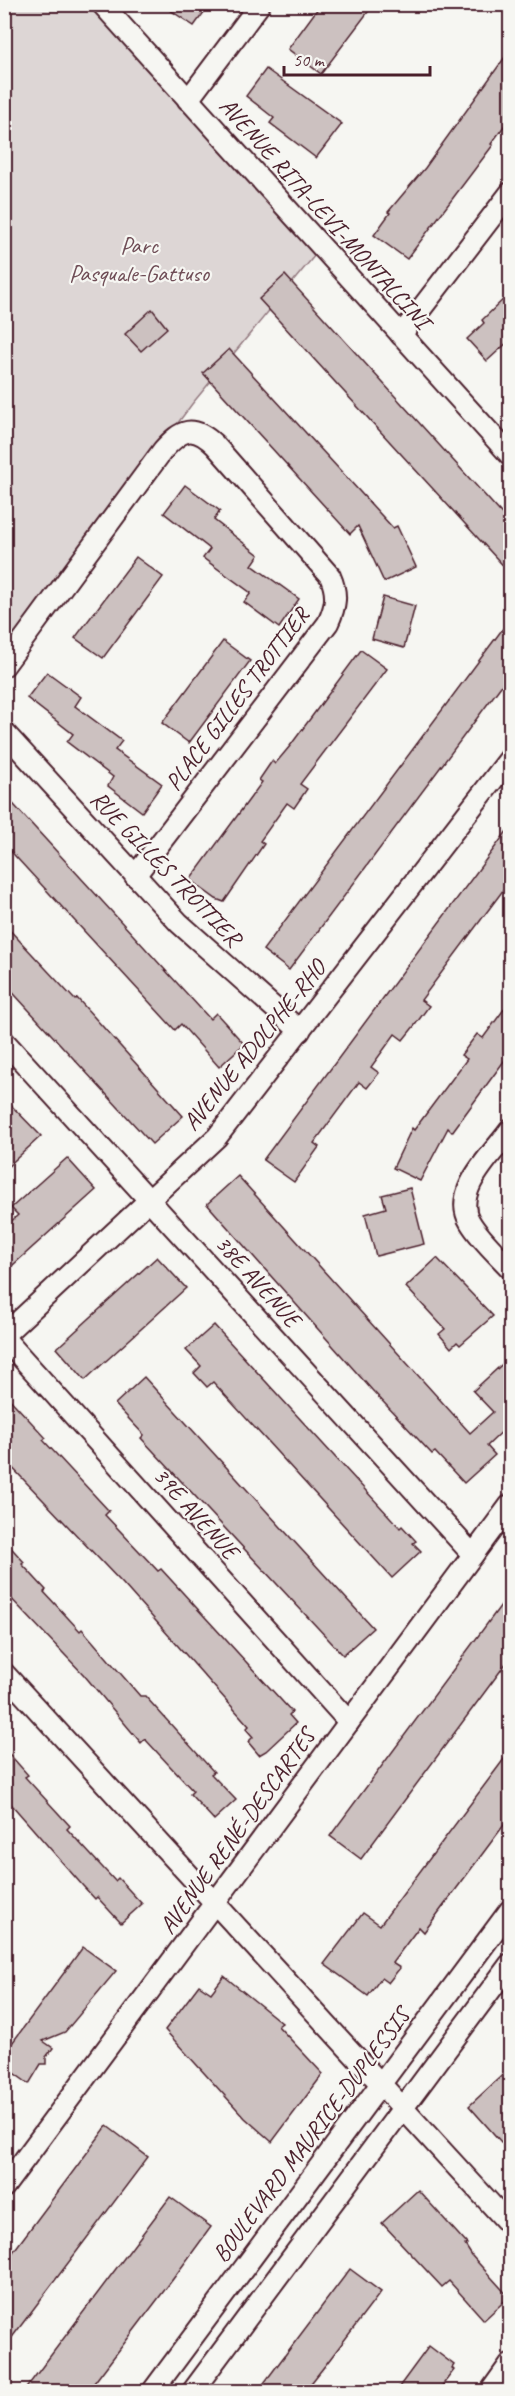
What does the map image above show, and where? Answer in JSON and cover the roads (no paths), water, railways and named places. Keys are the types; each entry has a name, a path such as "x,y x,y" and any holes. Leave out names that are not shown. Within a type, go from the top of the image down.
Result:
{"street":[{"name":"AVENUE RITA-LEVI-MONTALCINI","path":"102,4 510,455"},
{"path":"188,100 260,4"},
{"path":"401,335 510,193"},
{"name":"PLACE GILLES TROTTIER","path":"4,666 163,450 174,438 187,431 202,433 215,445 330,576 336,591 335,608 328,623 135,876"},
{"name":"RUE GILLES TROTTIER","path":"4,732 135,876 225,967 300,1031"},
{"name":"AVENUE ADOLPHE-RHO","path":"4,1337 148,1198 216,1137 510,758"},
{"name":"38E AVENUE","path":"4,1041 473,1555"},
{"path":"510,1130 466,1192 465,1206 469,1221 510,1268"},
{"name":"39E AVENUE","path":"4,1337 349,1722"},
{"name":"AVENUE RENÉ-DESCARTES","path":"4,2187 510,1505"},
{"path":"4,1673 510,2225"},
{"name":"BOULEVARD MAURICE-DUPLESSIS","path":"152,2391 510,1910"},
{"path":"192,2391 510,1964"},
{"path":"490,2391 510,2364"}],"park label":[{"name":"Parc Pasquale-Gattuso","path":"139,259"}]}
